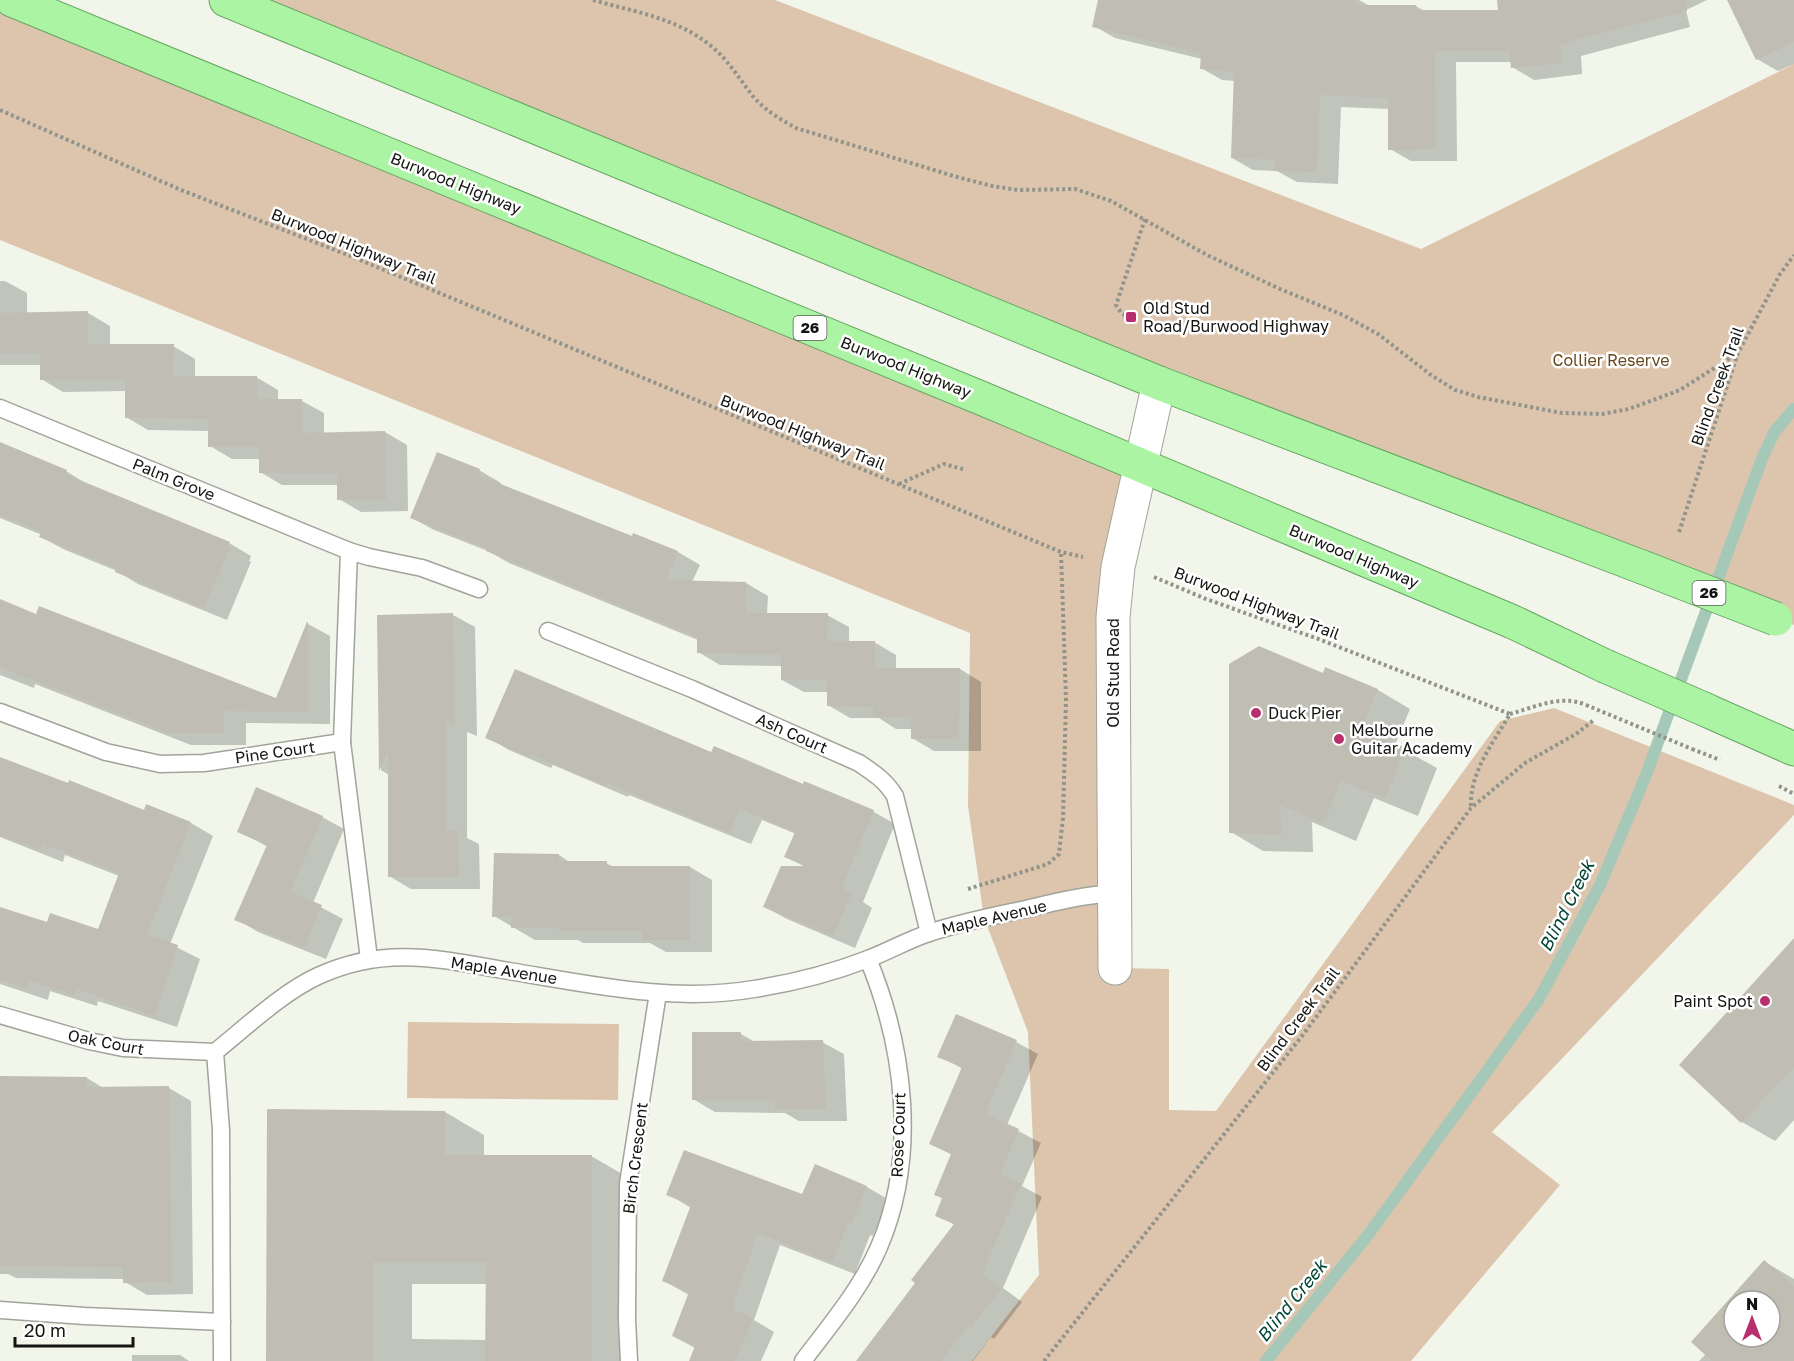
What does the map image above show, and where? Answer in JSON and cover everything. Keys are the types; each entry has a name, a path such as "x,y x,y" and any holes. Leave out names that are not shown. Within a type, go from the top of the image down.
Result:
{"highway":[{"name":"Burwood Highway","path":"12,0 959,389 1513,622 1605,666 1794,749"},
{"name":"26","path":"226,0 1159,382 1785,622"}],"street":[{"name":"Old Stud Road","path":"1115,968 1113,629 1118,567 1159,382"}],"lane":[{"name":"Palm Grove","path":"0,408 349,551 422,568 479,589"},
{"path":"349,551 342,742 369,958"},
{"name":"Ash Court","path":"548,631 692,689 875,773 888,784 895,796 928,933"},
{"name":"Pine Court","path":"0,712 106,752 160,764 204,763 342,742"},
{"name":"Maple Avenue","path":"215,1052 300,985 333,969 369,958 417,957 608,987 658,993 717,994 793,982 868,959 928,933 1018,910 1092,895 1114,893"},
{"name":"Rose Court","path":"803,1361 854,1291 878,1248 892,1212 900,1169 901,1095 893,1033 884,999 868,959"},
{"name":"Birch Crescent","path":"629,1361 628,1184 658,993"},
{"name":"Oak Court","path":"0,1015 89,1041 123,1047 215,1052"},
{"path":"215,1052 221,1130 222,1361"},
{"path":"0,1310 222,1322"}],"path":[{"path":"593,0 656,16 676,23 694,34 726,60 754,97 775,116 796,128 992,186 1018,190 1075,189 1111,201 1216,260 1343,315 1378,334 1431,375 1455,390 1478,397 1562,413 1602,414 1629,409 1680,390 1738,353"},
{"name":"Burwood Highway Trail","path":"0,110 181,190 353,257 1061,552 1153,576 1206,599 1321,640 1510,714"},
{"path":"1131,317 1122,314 1116,305 1145,219"},
{"name":"Blind Creek Trail","path":"1679,532 1738,353 1780,274 1794,255"},
{"path":"899,485 944,464 952,464 966,470"},
{"path":"922,903 1048,864 1059,854 1063,818 1066,699 1061,552"},
{"path":"1471,808 1471,787 1475,775 1510,714 1561,700 1576,700 1692,749"},
{"name":"Blind Creek Trail","path":"1044,1361 1302,1036 1471,808 1525,763 1576,734 1595,719"}],"green space":[{"path":"0,0 1140,466 1118,567 1116,968 1169,969 1169,1110 1216,1111 1500,721 1554,708 1794,805 1794,815 1492,1132 1560,1185 1411,1361 972,1361 1039,1275 1028,1032 984,918 968,806 970,633 0,240"},
{"name":"Collier Reserve","path":"226,0 775,0 1421,249 1794,64 1794,625"},
{"path":"408,1022 619,1024 618,1100 407,1098"}],"building":[{"path":"1098,0 1355,0 1355,5 1416,5 1416,10 1498,10 1497,0 1686,0 1687,11 1560,44 1562,63 1511,68 1509,51 1435,51 1436,149 1388,150 1388,98 1320,95 1317,172 1274,171 1275,160 1231,158 1234,72 1200,69 1201,53 1092,27"},
{"path":"1727,0 1794,0 1794,42 1756,60"},
{"path":"88,311 88,344 174,344 173,376 257,376 257,399 302,399 303,433 385,431 386,499 337,500 337,473 259,473 259,447 208,447 208,419 125,418 125,379 40,380 40,353 0,353 0,313"},
{"path":"0,442 67,470 65,474 230,542 227,547 230,548 204,608 115,572 116,568 39,537 41,532 0,515"},
{"path":"437,452 480,469 478,475 632,536 633,533 678,551 666,580 746,582 746,613 828,613 827,641 875,641 875,668 960,668 959,739 911,739 911,717 873,717 873,707 827,706 827,680 781,680 781,654 697,653 697,637 410,518"},
{"path":"0,599 36,614 39,606 276,698 308,622 308,712 224,711 224,733 168,733 0,667"},
{"path":"453,613 455,725 446,721 446,830 458,830 459,877 388,877 388,751 379,771 377,615"},
{"path":"1259,646 1323,673 1325,667 1378,689 1361,730 1406,748 1385,798 1341,781 1323,823 1280,805 1281,835 1229,833 1229,664"},
{"path":"515,669 711,752 714,746 803,784 804,781 874,810 841,889 851,894 833,936 763,907 781,866 805,866 784,857 795,832 740,809 729,833 607,783 606,786 485,738"},
{"path":"0,757 68,783 69,780 144,810 146,804 191,822 147,935 178,945 155,1016 76,989 74,995 28,980 26,988 0,980 0,907 47,922 50,913 98,929 119,873 43,844 41,850 0,835"},
{"path":"256,787 323,816 290,892 322,905 304,948 234,920 267,845 237,832"},
{"path":"494,853 559,854 559,861 607,861 607,866 690,866 690,940 642,940 642,931 559,931 559,928 511,928 512,916 492,917"},
{"name":"Paint Spot","path":"1794,938 1794,1067 1741,1123 1679,1065"},
{"path":"956,1014 1017,1040 985,1114 1019,1129 1000,1174 1021,1183 982,1274 1001,1289 971,1328 968,1325 942,1361 856,1361 915,1283 911,1280 954,1224 935,1216 942,1198 934,1195 951,1154 929,1144 962,1067 937,1057"},
{"path":"692,1032 741,1032 741,1041 823,1040 826,1109 775,1109 775,1101 692,1100"},
{"path":"0,1076 87,1077 87,1087 169,1086 172,1282 123,1283 123,1267 0,1266"},
{"path":"267,1109 445,1111 445,1155 592,1155 592,1361 485,1361 486,1262 373,1262 373,1361 266,1361"},
{"path":"684,1150 802,1194 815,1164 867,1186 851,1225 848,1223 832,1263 758,1233 732,1309 753,1318 735,1361 689,1361 695,1346 672,1336 689,1292 662,1281 691,1205 666,1195"},
{"path":"1764,1260 1794,1286 1794,1361 1712,1361 1691,1342 1722,1307 1722,1349 1782,1349 1782,1289 1738,1289"}],"waterway":[{"name":"Blind Creek","path":"1266,1361 1368,1235 1539,999 1601,883 1646,775 1763,456 1775,431 1794,409"}],"place":[{"name":"Old Stud Road/Burwood Highway","path":"1131,317"},
{"name":"Duck Pier","path":"1256,713"},
{"name":"Melbourne Guitar Academy","path":"1339,739"},
{"name":"Paint Spot","path":"1765,1001"}]}
